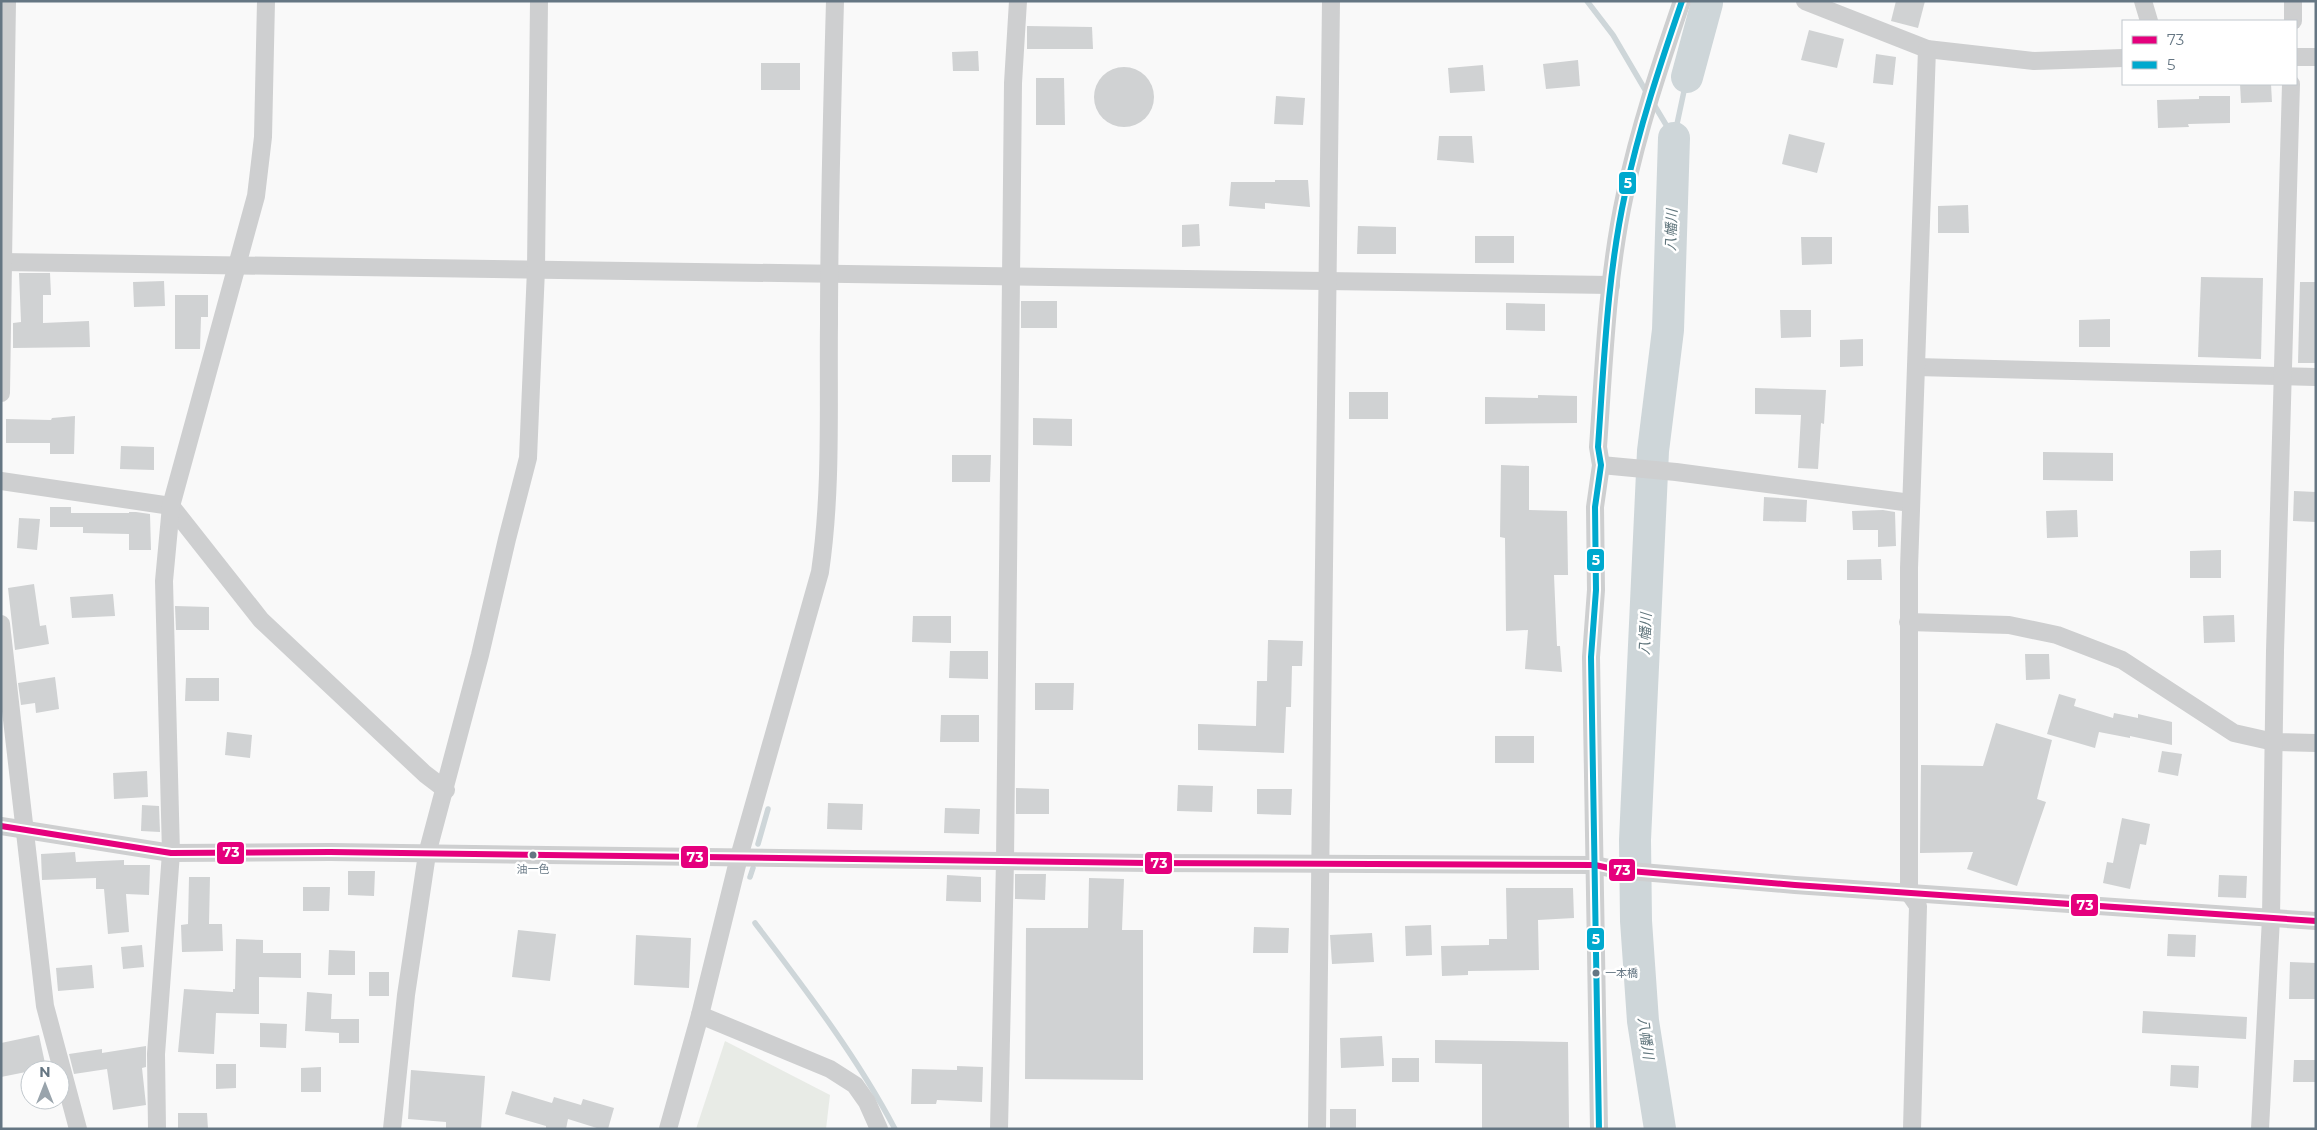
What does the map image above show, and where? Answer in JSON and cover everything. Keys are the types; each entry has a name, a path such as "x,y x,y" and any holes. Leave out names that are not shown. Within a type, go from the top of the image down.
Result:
{"street":[{"path":"1,393 7,1"},
{"path":"156,1129 156,1054 171,853 164,581 171,506 256,196 263,136 266,1"},
{"path":"392,1129 406,995 428,854 446,790 528,458 536,269 539,1"},
{"path":"668,1129 700,1015 739,857 820,572 825,539 835,1"},
{"path":"999,1129 1005,861 1013,83 1018,1"},
{"path":"1318,1129 1331,1"},
{"path":"1599,1129 1591,656 1596,590 1594,507 1601,465 1598,447 1611,284 1624,195 1651,91 1682,1"},
{"path":"1805,1 1927,50 2034,61 2122,58"},
{"path":"2143,1 2149,20"},
{"path":"2292,20 2293,1"},
{"path":"1912,1129 1918,906 1909,892 1908,622 1927,50"},
{"path":"2297,58 2316,57"},
{"path":"2260,1129 2271,918 2275,651 2291,85"},
{"path":"2,262 1611,284"},
{"path":"1916,366 2316,377"},
{"path":"1601,465 1676,472 1911,503"},
{"path":"1,481 171,506 261,620 425,774 446,790"},
{"path":"1908,622 2009,625 2057,635 2122,660 2234,733 2274,742 2316,743"},
{"path":"1,624 5,672 26,829 45,1006 78,1129"},
{"path":"1,826 171,853 330,852 1005,861 1595,865 1618,870 1795,885 2316,921"},
{"path":"700,1015 830,1069 855,1085 867,1102 879,1129"}],"shaded area":[{"path":"725,1041 830,1095 826,1129 696,1129"}],"building":[{"path":"1896,1 1925,1 1918,28 1891,21"},
{"path":"1027,26 1092,27 1093,49 1027,49"},
{"path":"1809,30 1844,39 1837,68 1801,60"},
{"path":"978,51 979,71 953,71 952,52"},
{"path":"1876,54 1896,57 1893,85 1873,83"},
{"path":"1578,60 1580,86 1546,89 1543,64"},
{"path":"761,63 800,63 800,90 761,90"},
{"path":"1483,65 1485,91 1450,93 1448,68"},
{"path":"1124,67 1141,72 1149,80 1154,97 1149,114 1141,122 1124,127 1107,122 1099,114 1094,97 1099,80 1107,72"},
{"path":"1036,78 1064,78 1065,125 1036,125"},
{"path":"2240,85 2271,85 2272,102 2241,103"},
{"path":"1276,96 1305,98 1303,125 1274,124"},
{"path":"2199,96 2230,96 2230,123 2188,124 2189,127 2158,128 2157,100 2199,99"},
{"path":"1789,134 1825,143 1817,173 1782,164"},
{"path":"1439,136 1472,136 1474,163 1437,160"},
{"path":"1275,180 1308,180 1310,207 1265,203 1265,209 1229,206 1231,182 1275,182"},
{"path":"1968,205 1969,233 1938,233 1938,206"},
{"path":"1199,224 1200,246 1182,247 1182,225"},
{"path":"1358,226 1396,227 1396,254 1357,254"},
{"path":"1475,236 1514,236 1514,263 1475,263"},
{"path":"1801,237 1832,237 1832,264 1802,265"},
{"path":"19,273 50,273 51,295 43,295 43,323 89,321 90,347 13,348 13,323 21,322"},
{"path":"2201,277 2263,278 2261,359 2198,357"},
{"path":"164,281 165,306 134,307 133,282"},
{"path":"2300,282 2316,282 2316,363 2298,363"},
{"path":"175,295 208,295 208,317 201,317 200,349 175,349"},
{"path":"1021,301 1057,301 1057,328 1021,328"},
{"path":"1506,303 1545,304 1545,331 1506,330"},
{"path":"1780,310 1811,310 1811,337 1781,338"},
{"path":"2110,319 2110,347 2079,347 2079,320"},
{"path":"1863,339 1863,366 1840,367 1840,340"},
{"path":"1755,388 1826,390 1824,424 1821,423 1818,469 1798,468 1801,415 1755,414"},
{"path":"1349,392 1388,392 1388,419 1349,419"},
{"path":"1538,395 1577,396 1577,423 1485,424 1485,397 1538,398"},
{"path":"75,416 74,454 50,454 50,443 6,443 6,419 51,420 52,418"},
{"path":"1033,418 1072,419 1072,446 1033,445"},
{"path":"121,446 154,447 154,470 120,469"},
{"path":"2043,452 2113,453 2113,481 2043,480"},
{"path":"952,455 991,455 990,482 952,482"},
{"path":"1501,465 1529,466 1529,510 1567,511 1568,575 1554,575 1557,646 1560,646 1562,672 1525,669 1528,630 1506,631 1505,538 1500,537"},
{"path":"2294,491 2316,492 2316,522 2293,521"},
{"path":"1764,497 1807,500 1806,522 1763,521"},
{"path":"50,507 71,507 71,513 136,512 150,514 151,550 129,550 129,534 83,533 83,527 50,527"},
{"path":"1883,510 1895,512 1896,546 1878,547 1878,530 1853,530 1852,511"},
{"path":"2077,510 2078,537 2047,538 2046,511"},
{"path":"19,518 40,519 37,550 17,548"},
{"path":"2221,550 2221,578 2190,578 2190,551"},
{"path":"1881,559 1882,580 1847,580 1847,560"},
{"path":"34,584 40,626 46,625 49,644 15,650 8,588"},
{"path":"113,594 115,616 72,618 70,597"},
{"path":"175,606 209,607 209,630 176,630"},
{"path":"2234,615 2235,642 2204,643 2203,616"},
{"path":"913,616 951,616 951,643 912,642"},
{"path":"1268,640 1303,641 1302,666 1292,666 1291,707 1286,707 1284,753 1198,750 1198,724 1256,726 1257,681 1267,681"},
{"path":"950,651 988,651 988,679 949,678"},
{"path":"2025,654 2049,654 2050,679 2026,680"},
{"path":"55,677 59,709 36,713 35,703 21,705 18,683"},
{"path":"186,678 219,678 219,701 185,701"},
{"path":"1035,683 1074,683 1073,710 1035,710"},
{"path":"2059,694 2076,699 2074,706 2113,718 2114,713 2138,718 2138,714 2172,722 2172,745 2099,732 2095,748 2047,734"},
{"path":"941,715 979,715 979,742 940,742"},
{"path":"1996,723 2052,740 2037,799 2046,802 2017,886 1967,869 1973,852 1920,853 1921,765 1983,766"},
{"path":"227,732 252,735 250,758 225,755"},
{"path":"1495,736 1534,736 1534,763 1495,763"},
{"path":"2162,751 2182,754 2178,776 2158,772"},
{"path":"147,771 148,797 114,799 113,773"},
{"path":"1178,785 1213,786 1212,812 1177,811"},
{"path":"1016,788 1049,789 1049,814 1016,814"},
{"path":"1257,789 1292,789 1291,815 1257,814"},
{"path":"828,803 863,804 862,830 827,829"},
{"path":"142,805 159,806 160,832 141,831"},
{"path":"945,808 980,809 979,834 944,833"},
{"path":"2122,818 2150,824 2146,845 2140,844 2130,889 2103,883 2107,862 2113,863"},
{"path":"75,852 76,862 124,860 124,865 150,865 149,895 126,894 129,932 108,934 104,889 96,889 96,878 42,880 41,854"},
{"path":"348,871 375,871 374,896 348,895"},
{"path":"1015,874 1046,874 1045,900 1015,899"},
{"path":"947,875 981,877 981,902 946,901"},
{"path":"2219,875 2247,876 2246,898 2218,897"},
{"path":"189,877 210,877 209,924 222,924 223,951 182,952 181,925 188,924"},
{"path":"1089,878 1124,879 1122,930 1143,930 1143,1080 1025,1079 1026,928 1088,928"},
{"path":"303,887 330,887 329,911 303,911"},
{"path":"1506,888 1573,888 1574,918 1538,920 1539,970 1468,971 1468,975 1442,976 1441,946 1489,945 1489,939 1507,939"},
{"path":"1431,925 1432,955 1406,956 1405,926"},
{"path":"1254,927 1289,928 1288,953 1253,953"},
{"path":"518,930 556,934 550,981 512,977"},
{"path":"1372,933 1374,962 1332,964 1330,935"},
{"path":"2168,934 2196,935 2195,957 2167,956"},
{"path":"636,935 691,938 689,988 634,985"},
{"path":"236,939 263,940 263,953 301,953 301,978 259,977 259,1014 216,1013 214,1054 178,1052 184,989 233,992 233,989 235,989"},
{"path":"142,945 144,967 123,969 121,947"},
{"path":"329,950 355,951 355,975 328,975"},
{"path":"2290,962 2316,963 2316,999 2289,999"},
{"path":"92,965 94,988 58,991 56,968"},
{"path":"369,972 389,972 389,996 369,996"},
{"path":"307,992 332,994 331,1019 359,1019 359,1043 339,1043 339,1033 305,1031"},
{"path":"2143,1011 2247,1017 2246,1039 2142,1033"},
{"path":"260,1023 287,1024 286,1048 260,1047"},
{"path":"39,1035 44,1060 20,1060 20,1073 1,1077 1,1043"},
{"path":"1382,1036 1384,1066 1341,1068 1340,1038"},
{"path":"1435,1040 1568,1042 1569,1129 1482,1129 1482,1064 1435,1063"},
{"path":"146,1046 146,1067 142,1068 146,1105 113,1110 107,1069 74,1074 69,1054 102,1049 102,1053"},
{"path":"1392,1058 1419,1058 1419,1082 1392,1082"},
{"path":"2294,1060 2316,1060 2316,1082 2293,1082"},
{"path":"216,1064 236,1064 236,1088 216,1089"},
{"path":"2171,1065 2199,1066 2198,1088 2170,1086"},
{"path":"957,1066 983,1067 982,1102 937,1100 936,1104 911,1104 912,1069 957,1070"},
{"path":"321,1067 321,1092 301,1092 301,1068"},
{"path":"411,1070 485,1076 481,1129 446,1129 446,1122 408,1119"},
{"path":"512,1091 552,1103 554,1097 581,1105 583,1099 614,1108 608,1129 600,1129 568,1119 566,1129 546,1129 546,1126 505,1114"},
{"path":"1330,1109 1356,1109 1356,1129 1330,1129"},
{"path":"178,1113 207,1113 208,1129 178,1129"}],"waterway":[{"path":"1587,1 1613,35 1647,93"},
{"path":"1687,77 1707,3"},
{"path":"1653,103 1674,138 1687,77"},
{"name":"八幡川","path":"1660,1129 1643,1021 1636,921 1635,840 1653,451 1668,330 1674,138"},
{"path":"758,844 768,809"},
{"path":"750,877 753,868"},
{"path":"755,923 847,1049 895,1129"}],"transit line":[{"name":"5","path":"1599,1129 1591,657 1596,590 1595,507 1601,465 1598,447 1604,352 1614,257 1625,194 1643,121 1682,1"},
{"name":"73","path":"1,826 171,853 330,852 1148,863 1595,865 1618,870 1795,885 2316,921"}],"place":[{"name":"油一色","path":"533,855"},
{"name":"一本橋","path":"1596,973"}]}
